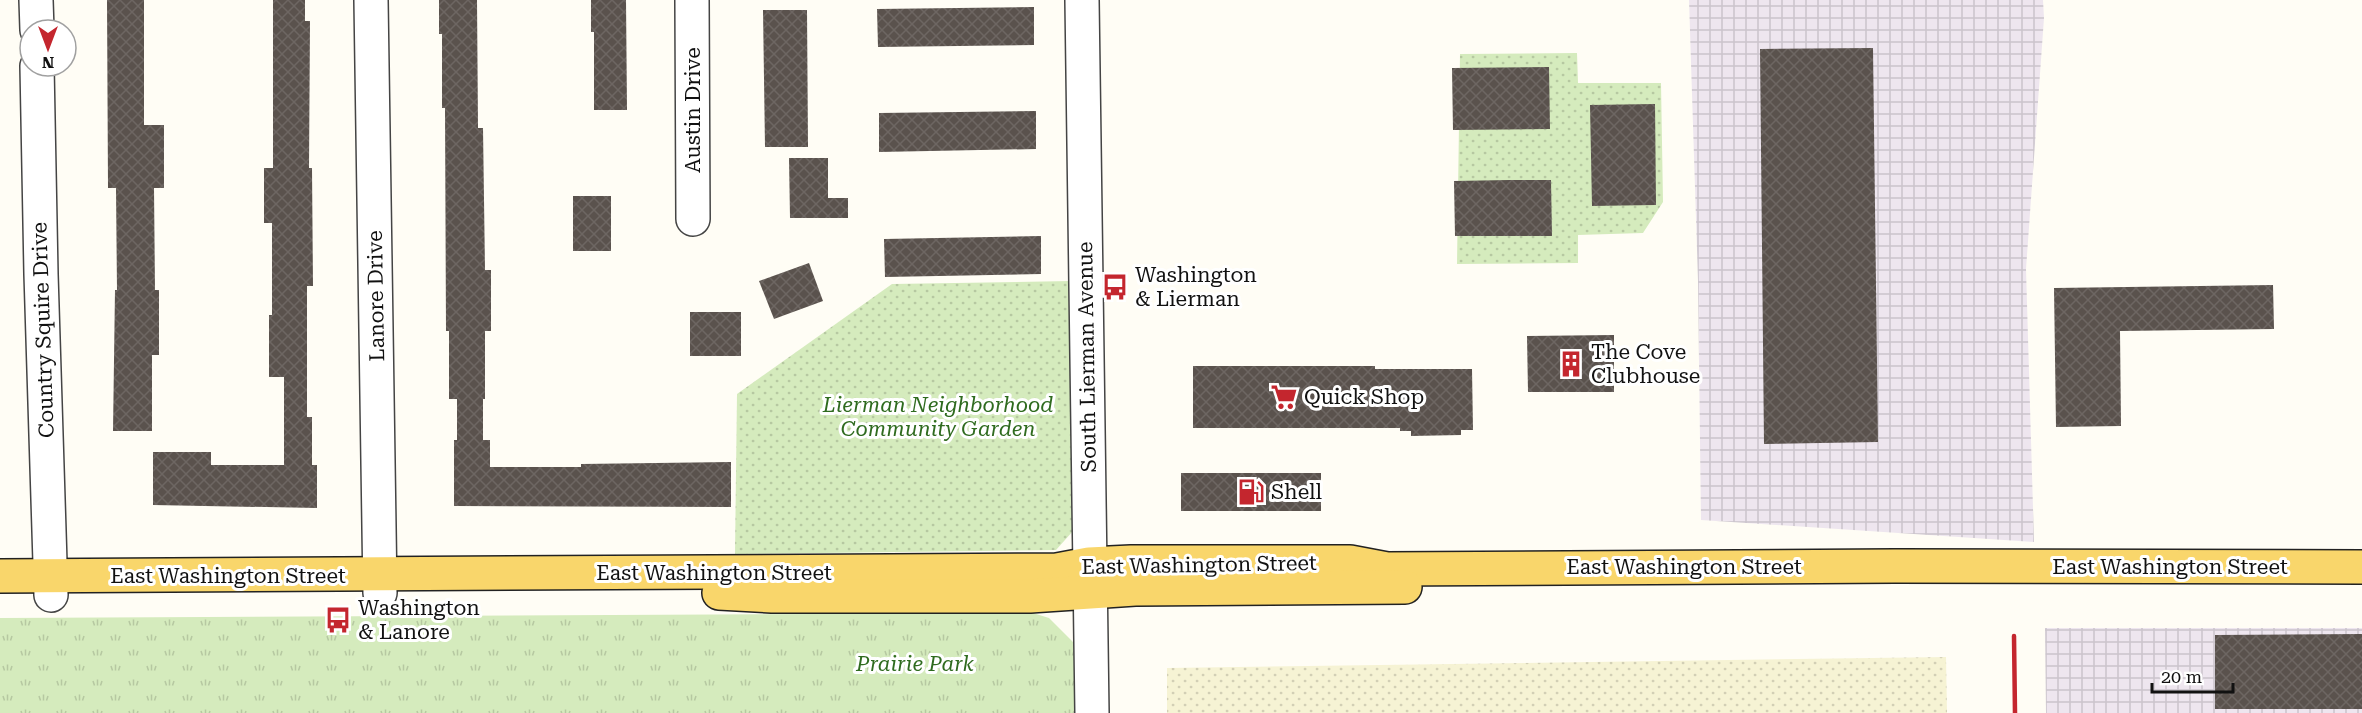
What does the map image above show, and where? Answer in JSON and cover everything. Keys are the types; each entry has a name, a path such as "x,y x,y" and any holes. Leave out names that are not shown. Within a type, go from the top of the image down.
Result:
{"main road":[{"name":"East Washington Street","path":"0,576 51,585 380,584 569,591 707,592 772,596 1030,596 1090,578 1335,562 1350,562 1387,569 1883,566 2362,567"},
{"name":"East Washington Street","path":"1090,578 1346,587 2362,585"},
{"name":"East Washington Street","path":"0,595 51,585"}],"street":[{"path":"36,0 37,18"},
{"name":"Lanore Drive","path":"371,0 380,584"},
{"name":"Austin Drive","path":"692,0 693,219"},
{"name":"South Lierman Avenue","path":"1082,0 1092,713"},
{"name":"Country Squire Drive","path":"38,78 41,274 51,585"}],"shaded area":[{"path":"1689,0 2043,0 2044,18 2026,269 2034,542 1701,520 1698,281"},
{"path":"2045,628 2362,628 2362,713 2046,713"},
{"path":"1946,657 1947,713 1167,713 1167,668"}],"green space":[{"path":"1577,53 1578,83 1661,83 1663,202 1643,233 1578,235 1578,263 1457,264 1460,54"},
{"name":"Lierman Neighborhood Community Garden","path":"1071,281 1073,531 1056,550 735,554 737,394 892,284"},
{"name":"Prairie Park","path":"1033,613 1049,618 1075,644 1075,713 0,713 0,618"}],"building":[{"path":"107,0 144,0 144,125 164,125 164,188 154,188 155,290 159,290 159,355 152,355 152,431 113,431 115,290 117,290 116,188 108,188"},
{"path":"273,0 305,0 305,21 310,21 309,168 312,168 313,286 307,286 307,417 312,417 312,465 317,465 317,508 153,505 153,452 211,452 211,465 284,465 284,377 269,377 272,223 264,223 264,168 273,168"},
{"path":"439,0 477,0 478,128 483,128 485,270 491,270 491,331 485,331 485,399 483,399 483,440 490,440 490,467 581,467 581,464 731,462 731,507 454,506 454,440 457,440 457,399 449,399 449,331 446,331 445,108 442,108 442,34 439,34"},
{"path":"591,0 626,0 627,110 594,110 594,32 591,32"},
{"path":"1034,7 1034,45 878,47 877,9"},
{"path":"763,10 807,10 808,147 765,147"},
{"path":"1873,48 1878,442 1764,444 1760,49"},
{"path":"1549,67 1550,129 1453,130 1452,68"},
{"path":"1655,104 1656,205 1592,206 1590,105"},
{"path":"1036,111 1036,149 879,152 879,113"},
{"path":"789,158 828,158 828,198 848,198 848,218 790,218"},
{"path":"1551,180 1552,236 1455,236 1454,181"},
{"path":"573,196 611,196 611,251 573,251"},
{"path":"1041,236 1041,274 885,277 884,239"},
{"path":"809,263 823,301 774,319 759,281"},
{"path":"2273,285 2274,329 2120,331 2121,426 2056,427 2054,288"},
{"path":"690,312 741,312 741,356 690,356"},
{"name":"The Cove Clubhouse","path":"1614,335 1614,392 1528,392 1527,336"},
{"name":"Quick Shop","path":"1193,366 1375,366 1375,369 1472,369 1473,430 1461,430 1461,435 1411,436 1411,431 1400,431 1400,428 1193,428"},
{"name":"Shell","path":"1181,473 1321,473 1321,511 1181,511"},
{"path":"2362,634 2362,709 2215,709 2215,635"}],"railway":[{"path":"2014,636 2015,713"}],"place":[{"name":"Washington & Lierman","path":"1115,287"},
{"name":"The Cove Clubhouse","path":"1571,364"},
{"name":"Quick Shop","path":"1284,397"},
{"name":"Shell","path":"1251,492"},
{"name":"Washington & Lanore","path":"338,620"}]}
